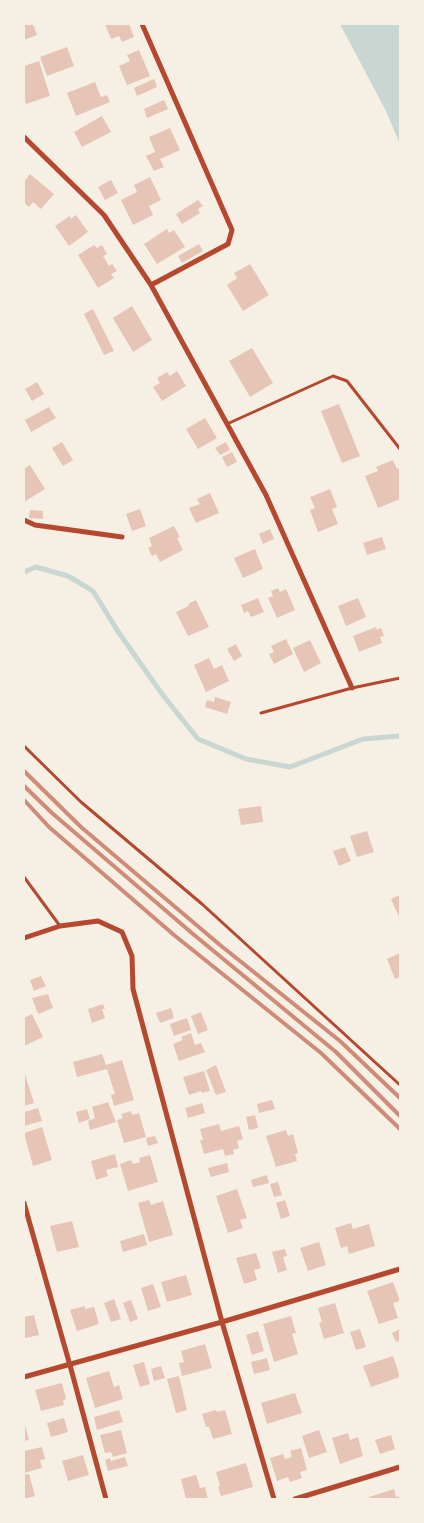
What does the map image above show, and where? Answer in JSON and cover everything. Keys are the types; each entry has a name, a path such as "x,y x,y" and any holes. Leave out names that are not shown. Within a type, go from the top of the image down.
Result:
{"street":[{"path":"142,24 232,230 228,244 151,285"},
{"path":"24,137 104,215 151,285 266,495 352,688"},
{"path":"24,520 35,525 122,537"},
{"path":"24,938 60,926 98,921 122,932 132,956 133,989 222,1322 274,1499"},
{"path":"24,1203 106,1499"},
{"path":"24,1377 222,1322 400,1269"},
{"path":"294,1499 400,1467"}],"lane":[{"path":"227,424 333,376 348,381 400,449"},
{"path":"261,713 352,688 400,678"},
{"path":"24,877 60,926"}],"path":[{"path":"24,746 81,802 202,904 400,1085"}],"shaded area":[{"path":"340,24 400,24 400,144 386,111"}],"building":[{"path":"24,24 33,24 37,35 24,40"},
{"path":"105,24 129,24 134,37 122,42 119,36 111,39"},
{"path":"67,47 74,66 47,76 40,57"},
{"path":"139,50 150,76 127,85 119,66 130,61 127,55"},
{"path":"39,61 50,96 26,104 24,97 24,66"},
{"path":"154,79 157,87 137,96 134,88"},
{"path":"95,82 101,97 107,95 110,102 76,116 67,93"},
{"path":"164,100 168,109 147,118 144,109"},
{"path":"102,116 111,132 82,147 74,132"},
{"path":"170,128 180,150 160,159 164,167 154,171 146,156 155,152 149,137"},
{"path":"30,174 54,194 41,209 33,202 29,207 24,203 24,182"},
{"path":"150,177 161,200 149,206 153,215 133,225 121,200 137,192 134,185"},
{"path":"111,180 118,193 105,200 98,187"},
{"path":"198,200 203,206 198,209 200,213 182,224 176,214"},
{"path":"76,215 88,232 69,246 55,226 70,216 71,219"},
{"path":"167,229 169,233 174,230 185,247 157,264 144,244"},
{"path":"199,244 203,251 182,263 178,256"},
{"path":"94,245 97,248 102,245 107,254 103,256 109,266 112,264 117,271 111,274 114,278 98,288 78,255"},
{"path":"250,264 269,295 243,311 227,285 237,278 234,273"},
{"path":"132,306 152,340 133,352 113,318"},
{"path":"93,309 114,351 104,355 84,314"},
{"path":"252,348 273,383 250,397 229,361"},
{"path":"177,371 186,386 162,401 153,387 160,383 157,378 167,372 170,376"},
{"path":"37,382 44,394 32,401 25,389"},
{"path":"339,404 360,456 342,463 321,411"},
{"path":"49,407 56,418 31,432 25,420"},
{"path":"205,418 217,438 198,449 186,429"},
{"path":"62,442 73,460 63,466 52,448"},
{"path":"226,442 230,450 220,455 215,448"},
{"path":"232,452 237,462 227,467 222,457"},
{"path":"393,460 397,469 400,468 400,499 378,508 365,476 378,471 376,467"},
{"path":"30,465 45,489 24,502 24,469"},
{"path":"330,489 337,507 332,509 338,524 318,532 310,510 315,508 310,497"},
{"path":"210,493 219,513 196,523 189,508 200,504 197,499"},
{"path":"140,509 146,526 132,531 126,514"},
{"path":"30,510 43,511 43,519 29,518"},
{"path":"174,526 180,537 177,538 183,550 160,562 156,554 152,556 148,548 152,546 149,538"},
{"path":"270,529 274,539 263,544 259,534"},
{"path":"382,537 386,549 367,555 363,543"},
{"path":"255,549 263,569 243,578 234,558"},
{"path":"278,588 280,592 286,589 295,610 277,618 268,598 273,596 271,591"},
{"path":"258,598 264,612 251,617 248,611 244,613 241,605"},
{"path":"358,598 366,617 346,626 338,606"},
{"path":"196,600 209,627 188,636 176,612 189,606 188,604"},
{"path":"376,627 377,630 381,628 384,636 380,637 382,643 359,652 353,636"},
{"path":"286,639 293,654 274,664 269,654 274,652 271,646"},
{"path":"310,640 321,663 304,672 293,648"},
{"path":"236,644 242,656 234,661 227,649"},
{"path":"209,658 214,669 222,665 229,681 206,692 194,665"},
{"path":"215,697 231,702 227,714 205,707 207,700 214,702"},
{"path":"261,806 263,822 241,825 238,809"},
{"path":"367,831 374,852 357,857 350,836"},
{"path":"345,847 351,861 339,866 333,851"},
{"path":"400,895 400,919 391,899"},
{"path":"400,953 400,977 395,979 387,959"},
{"path":"41,976 46,986 34,991 30,980"},
{"path":"48,994 53,1008 38,1014 32,998"},
{"path":"103,1004 105,1009 102,1009 105,1018 92,1023 88,1009"},
{"path":"171,1008 174,1018 160,1023 156,1013"},
{"path":"201,1012 208,1030 198,1034 191,1016"},
{"path":"32,1014 43,1037 24,1046 24,1018"},
{"path":"187,1018 191,1030 174,1036 170,1024"},
{"path":"191,1033 195,1045 201,1043 205,1052 179,1061 173,1044 183,1040 181,1037"},
{"path":"102,1054 106,1065 122,1060 134,1100 114,1106 111,1095 115,1094 107,1069 77,1077 73,1062"},
{"path":"216,1065 226,1092 216,1095 206,1070"},
{"path":"24,1071 34,1103 24,1106"},
{"path":"204,1071 210,1091 202,1093 201,1091 189,1095 183,1077"},
{"path":"272,1100 275,1109 259,1113 257,1104"},
{"path":"108,1102 116,1122 90,1130 88,1121 95,1118 92,1107"},
{"path":"202,1103 205,1113 188,1118 185,1108"},
{"path":"38,1108 42,1121 24,1126 24,1112"},
{"path":"87,1109 90,1119 79,1123 76,1112"},
{"path":"131,1111 132,1115 139,1113 146,1137 124,1143 117,1120 123,1118 121,1114"},
{"path":"255,1115 258,1128 249,1130 246,1117"},
{"path":"219,1124 221,1131 239,1126 243,1139 237,1141 239,1148 233,1150 234,1154 225,1156 223,1149 204,1154 200,1140 203,1140 200,1129"},
{"path":"42,1127 52,1160 33,1166 24,1133"},
{"path":"286,1130 288,1136 293,1134 298,1153 295,1154 297,1161 276,1167 266,1136"},
{"path":"155,1136 158,1143 148,1146 146,1138"},
{"path":"115,1154 118,1167 106,1170 108,1176 96,1180 91,1161"},
{"path":"150,1155 158,1182 128,1191 120,1164 131,1160 133,1164 140,1162 139,1158"},
{"path":"227,1163 229,1172 211,1177 208,1168"},
{"path":"267,1175 269,1183 253,1187 251,1180"},
{"path":"278,1182 282,1195 274,1197 270,1184"},
{"path":"237,1189 247,1218 240,1220 243,1228 228,1233 216,1196"},
{"path":"149,1200 151,1205 163,1201 173,1235 149,1242 138,1203"},
{"path":"285,1200 290,1216 281,1219 276,1203"},
{"path":"72,1221 79,1247 57,1252 50,1226"},
{"path":"351,1223 353,1229 369,1224 375,1246 349,1254 347,1246 341,1248 335,1228"},
{"path":"144,1234 147,1245 123,1252 120,1241"},
{"path":"319,1242 326,1265 308,1271 300,1248"},
{"path":"285,1249 287,1256 283,1257 287,1270 278,1273 272,1252"},
{"path":"256,1253 261,1268 254,1270 257,1280 244,1284 236,1258"},
{"path":"186,1275 192,1295 167,1302 161,1282"},
{"path":"393,1282 400,1301 393,1303 398,1318 379,1324 367,1291"},
{"path":"153,1284 161,1307 148,1311 141,1288"},
{"path":"114,1299 121,1319 111,1322 104,1303"},
{"path":"131,1300 138,1319 130,1322 123,1303"},
{"path":"335,1303 344,1333 324,1339 319,1323 322,1322 318,1308"},
{"path":"85,1306 85,1309 94,1307 99,1324 77,1331 70,1310"},
{"path":"34,1315 39,1335 25,1338 24,1317"},
{"path":"291,1316 296,1333 292,1334 298,1354 274,1362 263,1324"},
{"path":"360,1329 366,1347 356,1350 350,1332"},
{"path":"400,1329 400,1341 396,1342 392,1333"},
{"path":"258,1331 264,1351 252,1355 246,1335"},
{"path":"205,1344 212,1368 182,1376 179,1363 184,1362 181,1351"},
{"path":"393,1356 400,1377 371,1387 363,1366"},
{"path":"267,1358 270,1370 254,1374 251,1362"},
{"path":"144,1362 150,1384 140,1387 133,1365"},
{"path":"161,1366 165,1378 154,1381 151,1369"},
{"path":"109,1371 114,1387 119,1385 123,1399 95,1408 86,1378"},
{"path":"179,1376 187,1410 176,1413 167,1379"},
{"path":"62,1383 66,1399 63,1400 64,1405 41,1411 35,1390"},
{"path":"295,1393 302,1413 267,1424 261,1403"},
{"path":"119,1410 123,1422 97,1430 94,1417"},
{"path":"216,1410 217,1412 225,1410 232,1434 213,1439 209,1427 206,1427 202,1414"},
{"path":"64,1418 68,1432 51,1437 47,1423"},
{"path":"24,1421 29,1440 24,1441"},
{"path":"121,1430 127,1453 113,1457 111,1452 105,1453 100,1435"},
{"path":"319,1430 327,1452 309,1458 302,1436"},
{"path":"348,1433 350,1440 358,1437 363,1456 340,1464 332,1438"},
{"path":"391,1435 395,1449 380,1454 375,1440"},
{"path":"42,1447 45,1459 40,1460 42,1468 24,1473 24,1451"},
{"path":"301,1448 307,1470 300,1472 302,1478 290,1482 288,1477 277,1481 270,1458 283,1454 285,1459 292,1457 290,1451"},
{"path":"83,1455 89,1475 68,1481 62,1461"},
{"path":"125,1457 128,1466 108,1471 105,1460 110,1458 111,1461"},
{"path":"246,1463 253,1487 221,1496 216,1472"},
{"path":"29,1474 35,1496 24,1499 24,1475"},
{"path":"196,1475 200,1488 205,1487 208,1499 186,1499 181,1479"},
{"path":"394,1489 396,1497 400,1496 400,1499 370,1499 369,1497"}],"waterway":[{"path":"24,572 36,567 68,576 93,591 117,630 162,694 198,739 246,759 290,767 363,739 400,736"}],"railway":[{"path":"24,771 81,827 220,945 340,1041 400,1098"},
{"path":"24,786 52,813 193,934 336,1052 400,1116"},
{"path":"24,800 49,827 174,935 321,1053 400,1129"}]}
